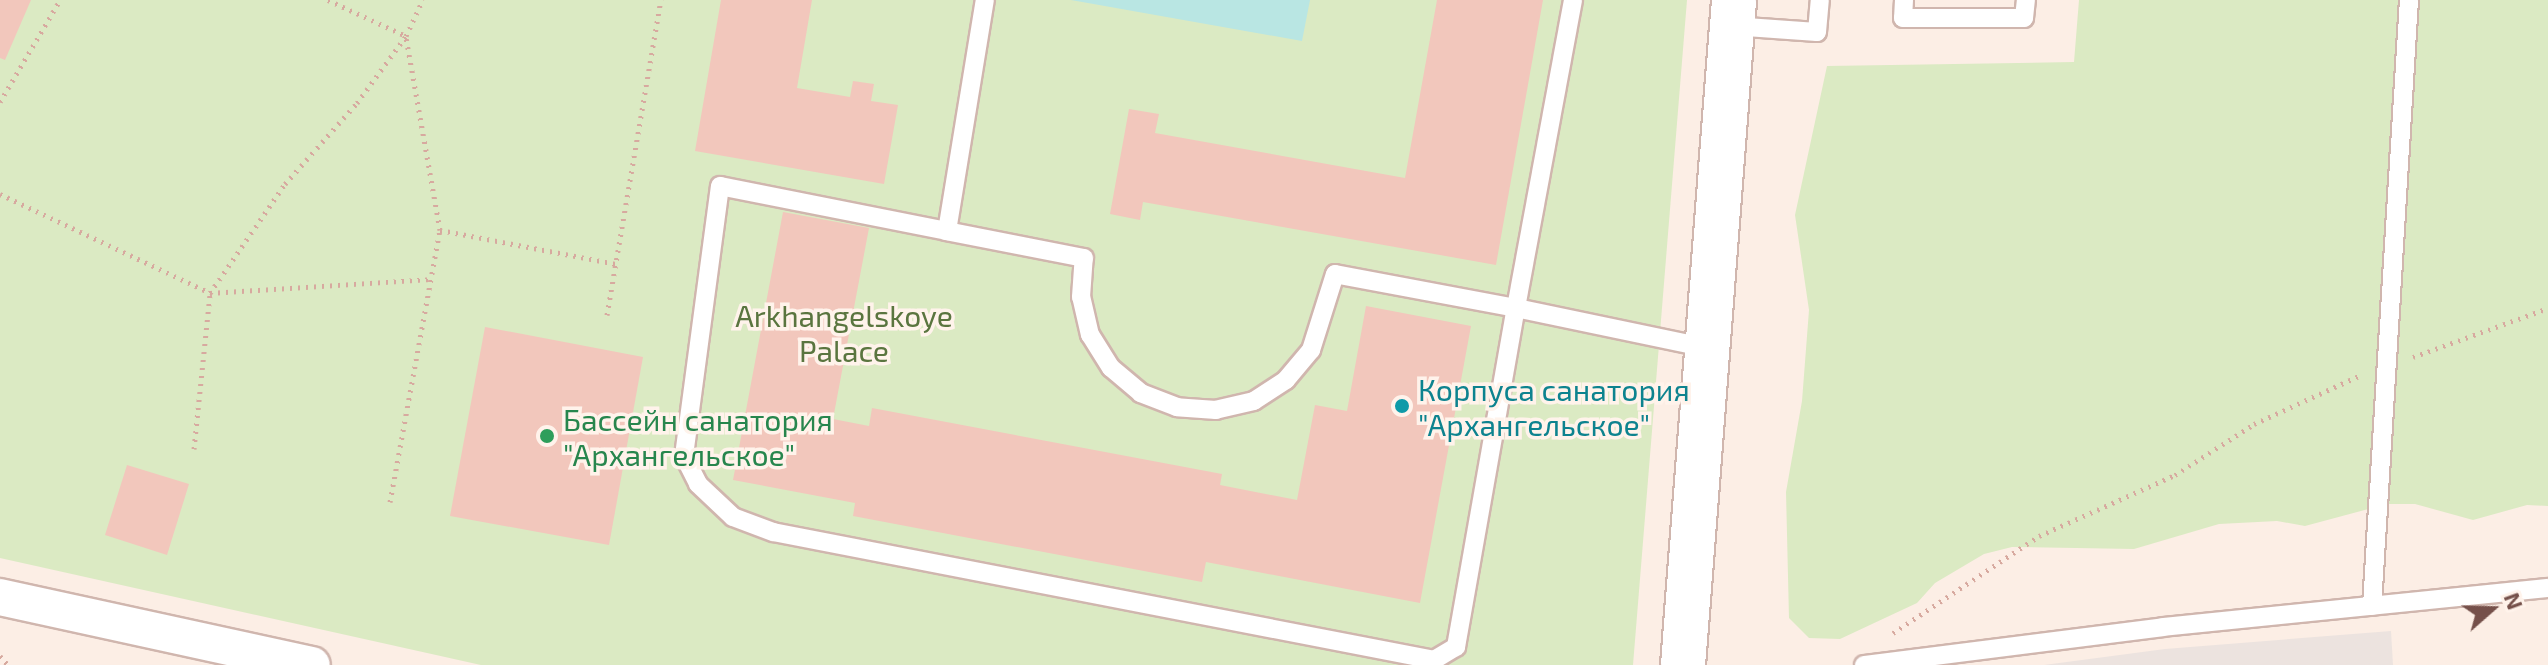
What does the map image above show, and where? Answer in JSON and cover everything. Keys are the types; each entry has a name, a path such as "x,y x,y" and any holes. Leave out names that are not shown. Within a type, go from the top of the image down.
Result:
{"street":[{"path":"1683,665 1733,13"},
{"path":"0,597 312,665"}],"lane":[{"path":"947,231 985,0"},
{"path":"1573,0 1516,308 1461,627 1456,647 1434,660 773,532 733,517 698,484 684,456 720,186 1084,258 1081,297 1090,335 1111,368 1141,393 1177,407 1229,407 1254,401 1286,380 1311,350 1335,274 1516,308 1708,348"},
{"path":"1733,13 1817,32 1820,0"},
{"path":"1904,0 1903,18 2024,18 2026,0"},
{"path":"2372,606 2409,0"},
{"path":"1864,665 2548,588"}],"path":[{"path":"0,102 60,0"},
{"path":"328,0 406,36"},
{"path":"194,449 210,293 285,184 357,103 406,36 423,0"},
{"path":"607,315 661,0"},
{"path":"390,502 440,230 406,36"},
{"path":"1,196 210,293 431,279"},
{"path":"440,230 616,264"},
{"path":"1887,638 2039,536 2175,475 2254,424 2387,366 2548,308"},
{"path":"0,656 8,665"}],"shaded area":[{"path":"2391,631 2393,665 2044,665 2165,649"}],"green space":[{"name":"Arkhangelskoye Palace","path":"0,0 1687,0 1633,665 481,665 0,558"},
{"path":"2079,0 2548,0 2548,506 2527,505 2473,520 2415,504 2387,504 2305,526 2277,521 2219,524 2134,549 2012,547 1984,554 1935,583 1917,603 1840,639 1809,638 1789,618 1786,492 1802,401 1809,310 1795,215 1827,66 2074,62"}],"water":[{"path":"1071,0 1310,0 1302,41"}],"building":[{"path":"0,0 31,0 5,60 0,58"},
{"path":"721,0 812,0 797,88 850,97 853,81 874,84 871,101 898,105 884,184 695,151"},
{"path":"1437,0 1543,0 1496,265 1143,202 1140,220 1110,214 1129,109 1159,114 1155,133 1405,178"},
{"name":"Корпуса санатория \"Архангельское\"","path":"783,212 869,228 833,419 869,426 872,408 1222,474 1220,485 1297,500 1315,405 1347,411 1366,306 1471,326 1420,603 1206,562 1202,582 853,516 855,503 733,480"},
{"name":"Бассейн санатория \"Архангельское\"","path":"485,327 643,357 609,545 450,516"},
{"path":"127,465 189,484 167,555 105,535"}],"place":[{"name":"Корпуса санатория \"Архангельское\"","path":"1402,406"},
{"name":"Бассейн санатория \"Архангельское\"","path":"547,436"}]}
